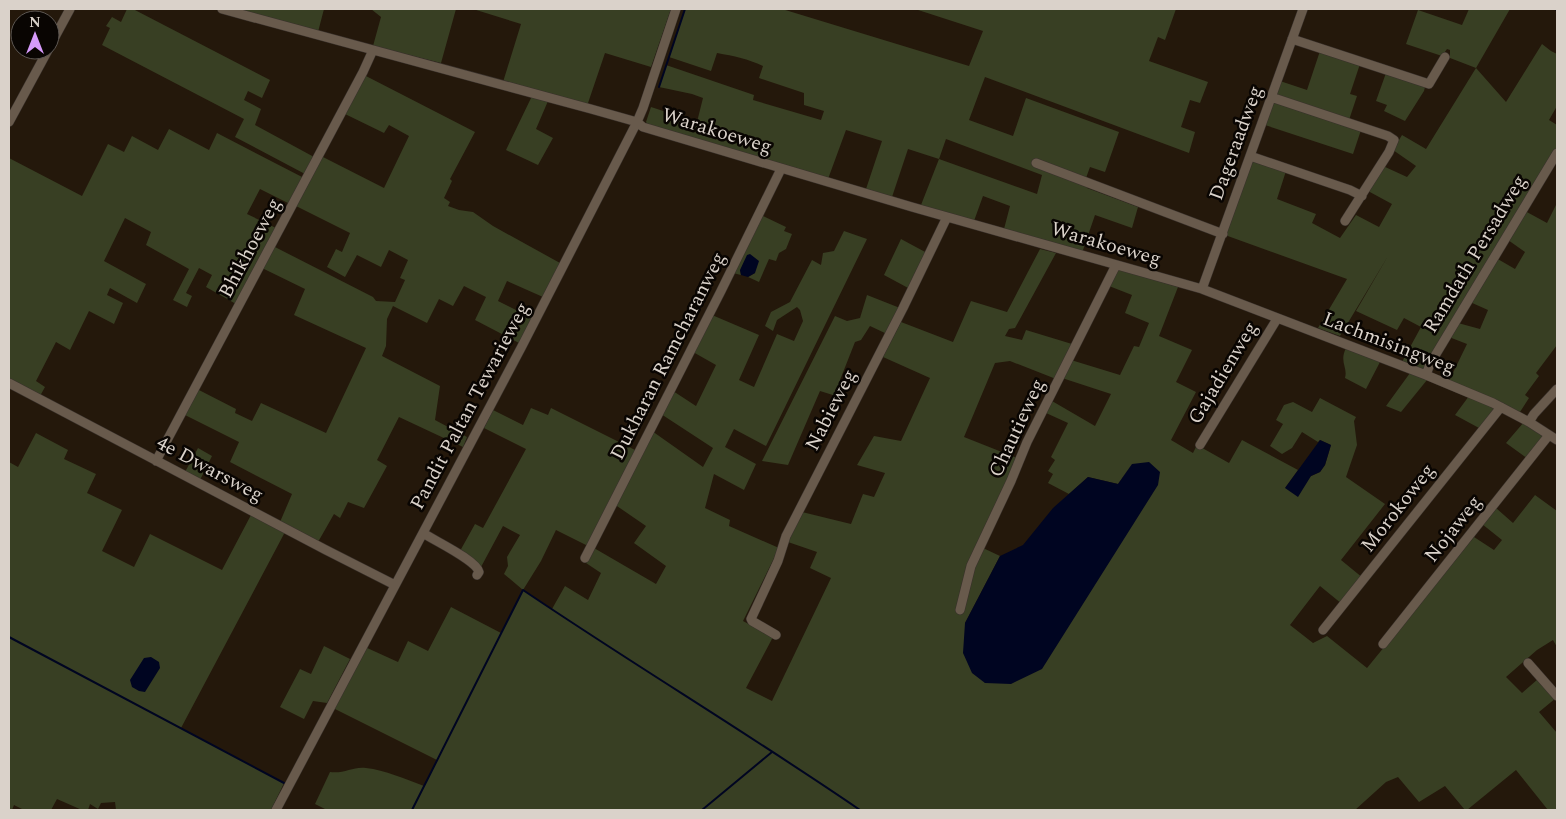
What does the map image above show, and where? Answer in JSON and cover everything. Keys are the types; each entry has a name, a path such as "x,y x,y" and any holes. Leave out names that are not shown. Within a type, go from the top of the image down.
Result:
{"street":[{"path":"60,28 70,9"},
{"name":"Warakoeweg","path":"222,9 637,122 643,126 781,169 1202,289"},
{"name":"Pandit Paltan Tewarieweg","path":"276,810 578,239 637,122 676,9"},
{"name":"Dageraadweg","path":"1202,289 1303,9"},
{"path":"1292,39 1429,84 1445,57"},
{"name":"Bhikhoeweg","path":"156,461 373,50"},
{"path":"9,122 43,60"},
{"path":"1271,97 1388,136 1394,140 1390,152 1345,221"},
{"name":"Ramdath Persadweg","path":"1426,375 1430,364 1557,153"},
{"path":"1250,156 1350,190 1362,196"},
{"path":"1036,163 1223,234"},
{"name":"Dukharan Ramcharanweg","path":"585,558 781,169"},
{"name":"Nabieweg","path":"776,635 751,620 778,560 786,536 904,308 947,217"},
{"name":"Chautieweg","path":"960,610 972,566 1027,442 1116,265"},
{"name":"Lachmisingweg","path":"1202,289 1426,375 1501,407 1553,438"},
{"name":"Gajadienweg","path":"1200,445 1277,319"},
{"name":"4e Dwarsweg","path":"9,383 326,550 396,584"},
{"path":"1529,422 1557,389"},
{"name":"Morokoweg","path":"1323,630 1501,407"},
{"name":"Nojaweg","path":"1383,644 1553,438"},
{"path":"423,533 472,562 478,568 479,572 477,575"},
{"path":"1528,663 1557,696"}],"green space":[{"path":"127,9 133,9 270,80 262,98 248,91 244,100 261,109 255,125 314,157 305,174 235,137 244,119 102,45 110,28 106,26 112,17 121,22"},
{"path":"233,9 324,9 318,32"},
{"path":"371,9 456,9 441,63 373,46 381,17"},
{"path":"473,9 671,9 651,67 605,53 587,106 503,82 521,24"},
{"path":"685,9 782,9 969,66 983,31 915,9 1176,9 1165,40 1158,37 1149,61 1208,82 1200,103 1190,100 1181,127 1195,132 1189,153 985,77 969,120 1013,136 1026,98 1119,132 1105,172 1090,167 1086,178 1090,179 1087,188 1138,207 1132,228 1095,215 1082,253 1004,229 1010,206 983,196 974,221 921,205 939,159 908,149 892,197 866,189 882,141 846,130 828,179 649,126 646,122 651,107 697,122 703,98 659,87 666,65 754,95 753,100 821,120 824,111 804,105 804,93 759,78 763,66 752,61 717,53 711,71 669,57","holes":["946,139 1042,175 1037,194 939,159"]},
{"path":"1469,9 1510,9 1476,68 1450,58 1450,50 1447,49 1442,56 1406,44 1418,10 1462,25"},
{"path":"1542,44 1557,54 1557,106 1549,120 1557,125 1557,148 1424,372 1402,362 1421,327 1404,318 1397,330 1356,311 1388,256 1340,336 1318,328 1347,279 1225,235 1252,160 1286,171 1277,199 1316,214 1312,223 1340,238 1356,215 1379,227 1392,204 1368,191 1383,166 1407,177 1416,166 1393,150 1402,135 1426,149 1476,68 1506,102"},
{"path":"1320,51 1360,64 1350,94 1357,96 1349,120 1275,95 1280,81 1307,90"},
{"path":"1386,73 1425,87 1405,121 1384,111 1387,105 1376,101"},
{"path":"364,75 475,132 450,179 452,181 444,198 450,202 448,206 473,212 493,226 560,263 543,297 507,281 498,301 532,318 519,343 475,320 486,297 464,286 453,306 439,299 427,323 393,306 387,319 386,346 382,356 440,386 435,420 467,437 463,447 399,417 377,460 387,466 364,508 348,502 340,518 334,514 318,542 280,522 292,494 230,462 239,442 185,415 197,389 236,409 235,413 252,421 261,403 326,433 366,348 294,315 305,289 262,268 273,246 373,297 376,301 395,302 405,280 400,278 408,260 389,250 381,267 357,255 345,277 327,267 336,249 342,252 350,233 294,205 321,156 384,188 409,136 389,125 384,133 345,114"},
{"path":"532,96 548,101 536,129 553,138 538,165 506,150"},
{"path":"1273,100 1361,130 1353,154 1265,125"},
{"path":"169,129 209,150 217,133 304,178 290,204 260,189 247,214 276,228 236,304 206,287 212,275 199,268 186,293 192,296 187,307 173,300 189,269 146,245 151,232 125,218 104,261 146,284 137,303 110,288 107,295 123,303 114,324 89,311 70,350 56,342 36,381 45,387 40,396 9,380 9,158 82,196 108,144 124,152 132,136 158,150"},
{"path":"1557,203 1557,345 1536,373 1539,376 1525,395 1529,398 1518,415 1449,381 1467,344 1449,337 1458,323 1480,329 1488,310 1470,302 1496,258 1515,269 1525,252 1508,240 1525,211 1547,223"},
{"path":"761,215 786,227 784,231 792,234 786,249 779,253 776,261 769,259 759,282 748,277 755,273 740,270 741,275 733,273"},
{"path":"844,231 867,239 766,446 734,429 725,447 756,464 744,490 714,474 705,508 730,520 729,526 779,548 743,621 773,637 746,688 772,701 831,578 810,568 817,552 788,542 802,512 851,524 863,494 874,497 885,473 857,465 874,436 901,441 930,378 883,357 901,322 953,342 971,301 1007,312 1040,249 1056,253 1015,328 1009,329 1005,336 1022,340 1026,330 1072,344 1056,379 1010,361 995,363 964,437 1017,458 973,566 983,548 1000,556 965,623 985,683 1132,464 1118,484 1088,477 1069,494 1048,483 1053,474 1048,471 1055,460 1051,457 1068,423 1046,413 1052,401 1095,426 1111,394 1062,378 1071,360 1120,375 1134,346 1139,347 1149,323 1125,313 1132,295 1109,286 1117,269 1178,287 1159,336 1192,350 1176,382 1196,392 1171,440 1193,453 1197,445 1229,463 1242,440 1298,470 1285,488 1320,472 1325,465 1331,445 1320,440 1318,442 1302,432 1292,448 1282,454 1270,446 1283,424 1276,420 1284,405 1293,402 1312,412 1320,398 1356,417 1354,421 1357,445 1346,477 1385,504 1341,560 1363,578 1342,604 1320,586 1290,625 1313,643 1327,636 1367,668 1474,537 1494,550 1502,540 1482,524 1496,508 1513,523 1535,495 1557,511 1557,647 1553,640 1537,650 1506,677 1522,693 1538,679 1556,698 1539,712 1557,733 1557,810 1548,810 1516,770 1467,810 1445,786 1419,802 1398,777 1386,782 1355,810 327,810 315,804 330,772 357,768 373,769 424,786 437,760 333,708 365,647 398,662 408,641 428,651 451,607 501,633 523,590 552,609 565,586 588,600 601,573 586,563 594,548 656,584 666,566 634,543 646,526 614,504 652,431 703,467 713,448 661,414 673,391 696,406 716,365 693,352 712,315 759,335 739,380 754,387 777,334 794,341 803,321 800,310 797,307 777,320 773,331 765,326 771,312 790,302 812,260 821,265 823,253 834,251"},
{"path":"901,239 927,253 910,289 884,275"},
{"path":"867,295 900,308 887,334 870,326 861,340 855,342 840,380 843,381 836,396 820,391 788,465 762,461 835,316 847,321 860,318"},
{"path":"1346,348 1380,362 1366,389 1345,378 1343,357"},
{"path":"1410,373 1427,380 1401,412 1386,406"},
{"path":"1469,396 1495,409 1479,428 1455,415"},
{"path":"531,408 548,415 551,408 635,450 588,546 556,530 541,561 523,590 504,574 508,566 507,557 520,535 503,526 481,567 460,551 475,524 483,528 526,449 484,428 493,410 523,425"},
{"path":"1524,422 1544,435 1528,459 1506,443"},
{"path":"36,433 68,450 64,459 96,474 87,493 122,510 102,551 134,567 150,534 222,570 251,515 285,532 181,728 284,783 271,810 116,810 115,802 101,803 98,809 90,804 88,810 82,810 57,799 51,810 24,810 14,805 12,810 9,810 9,462 18,467"},
{"path":"198,448 212,456 200,480 185,472"},
{"path":"324,646 350,659 327,703 313,701 304,719 280,707 300,669 311,674"}],"water":[{"path":"750,254 759,261 755,273 748,277 741,275 740,270 747,255"},
{"path":"1320,440 1331,445 1325,465 1320,472 1311,476 1298,497 1285,488"},
{"path":"1149,462 1160,472 1158,485 1042,669 1011,684 985,683 972,673 963,653 965,623 1000,556 1023,545 1053,508 1088,477 1118,484 1132,464"},
{"path":"151,657 159,662 160,668 145,692 139,691 132,687 130,680 144,658"}],"waterway":[{"path":"659,87 685,9"},
{"path":"412,810 523,590 860,810"},
{"path":"9,637 284,783"},
{"path":"702,810 772,752"}]}
